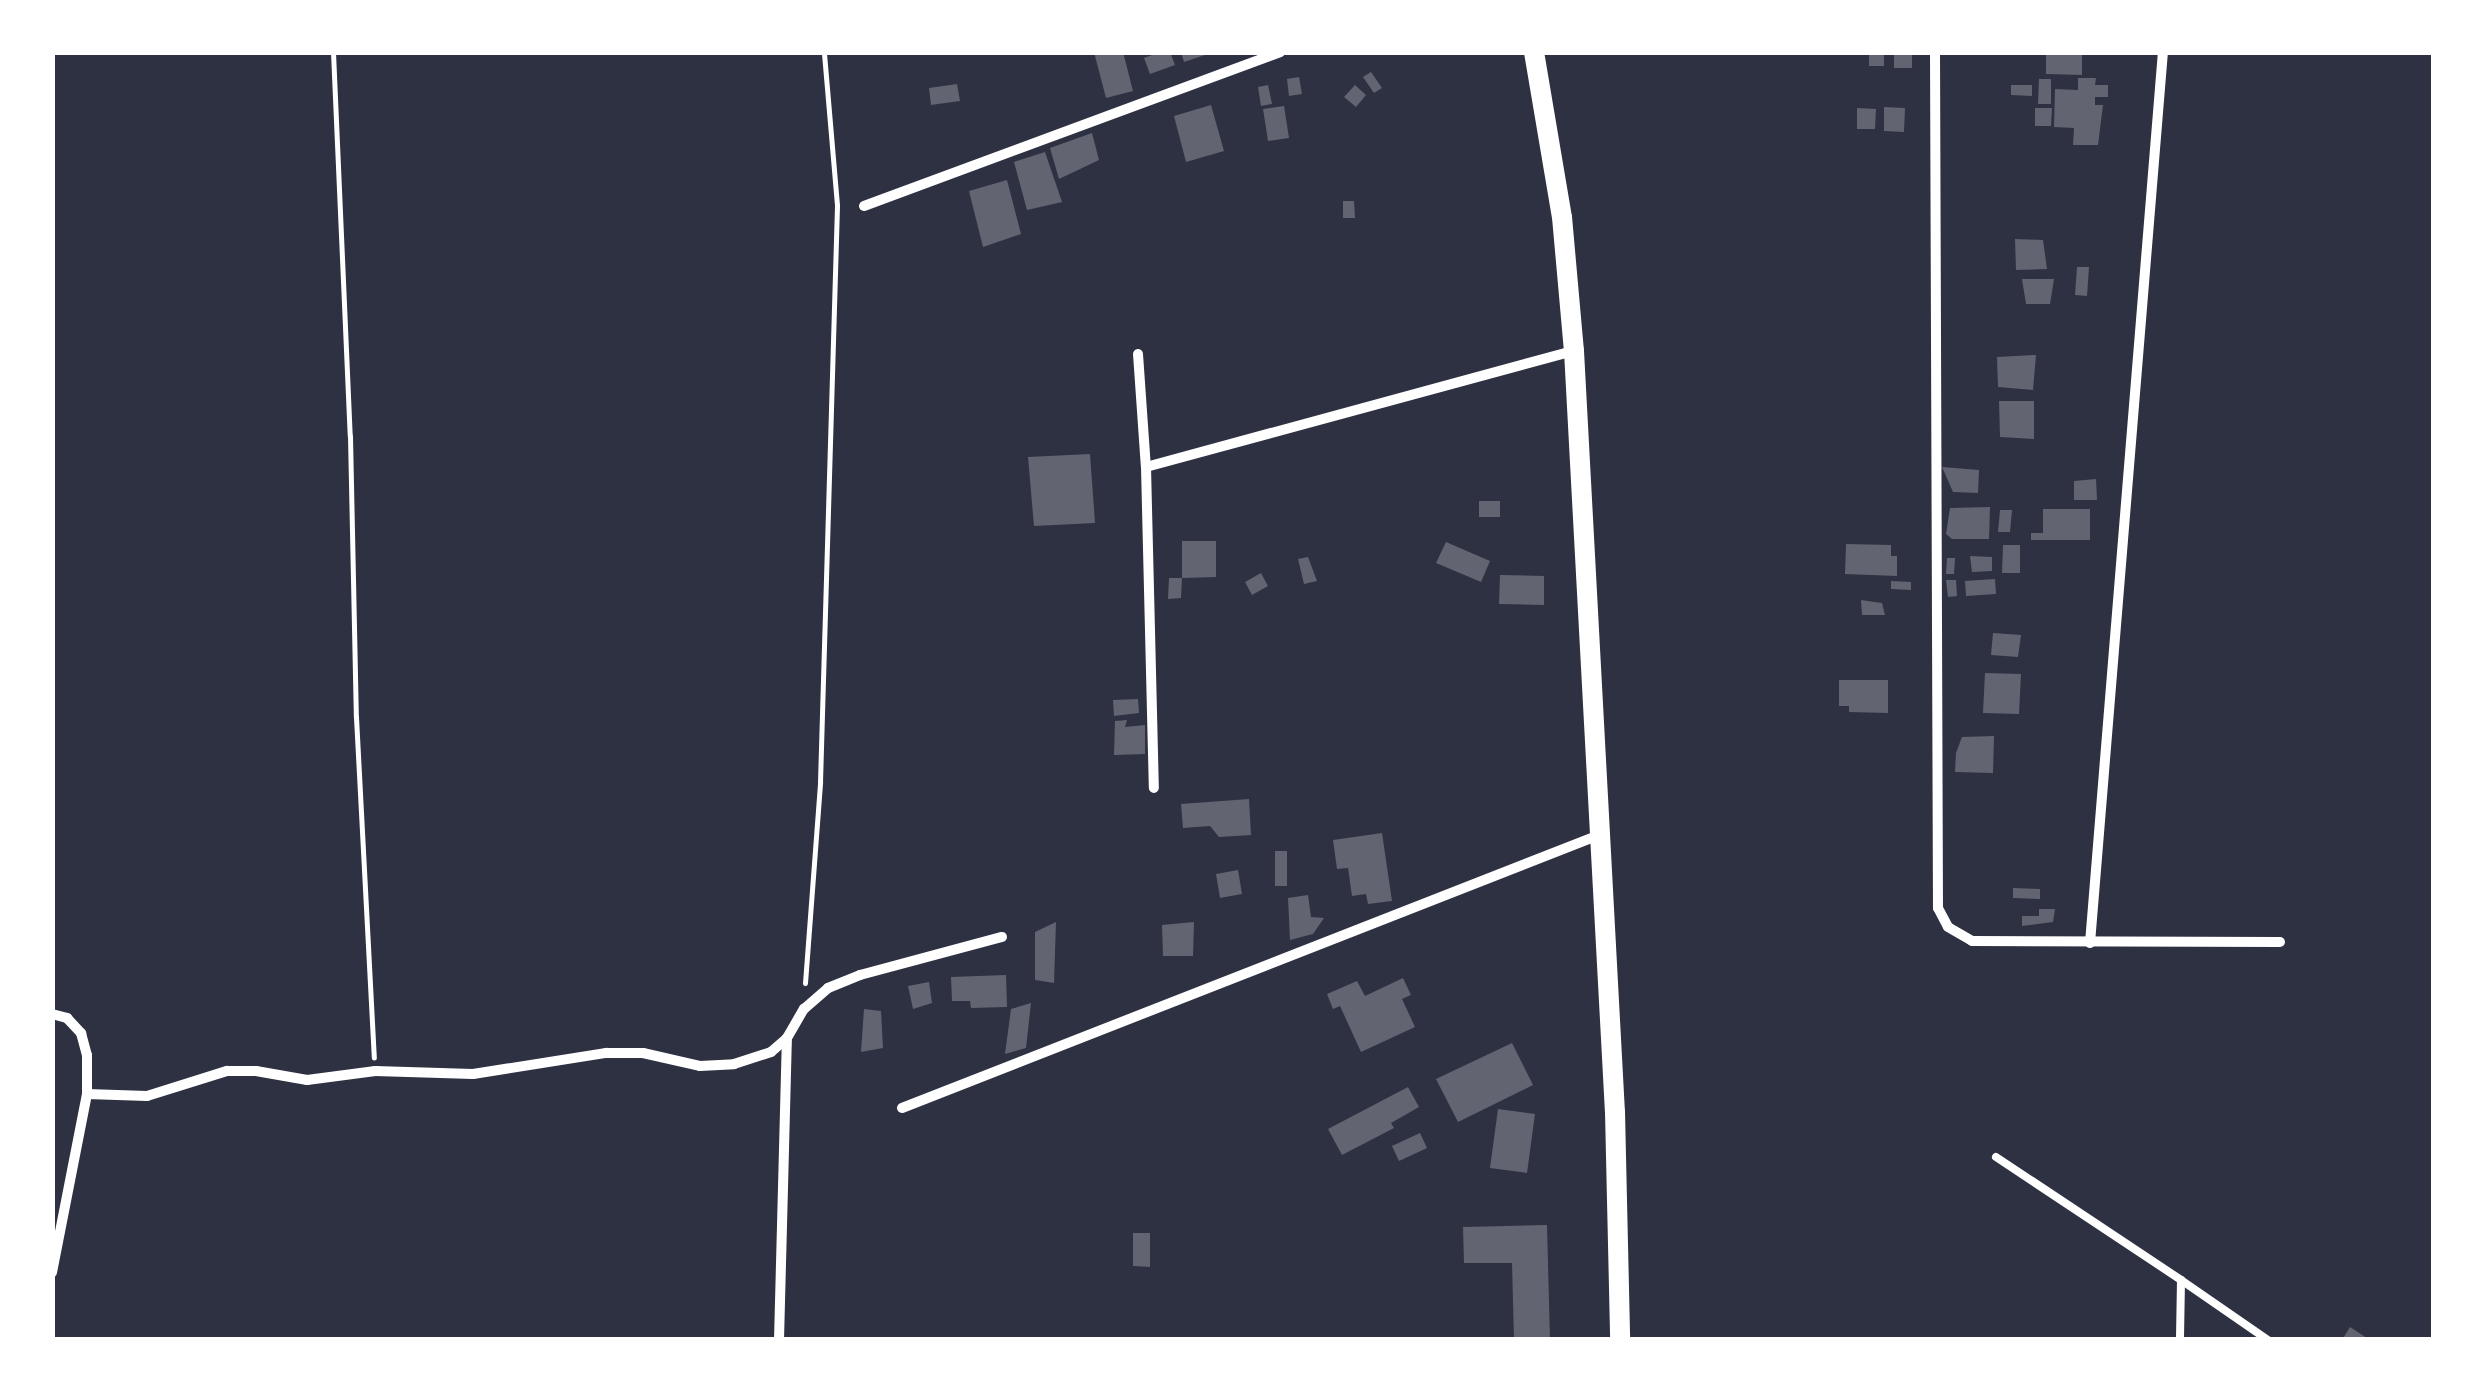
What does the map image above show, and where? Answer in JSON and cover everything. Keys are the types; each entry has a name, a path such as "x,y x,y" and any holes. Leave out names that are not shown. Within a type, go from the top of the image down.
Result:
{"main road":[{"path":"1534,52 1562,217 1574,351 1615,1112 1620,1340"}],"street":[{"path":"864,206 1280,52"},
{"path":"1935,52 1938,908 1948,927 1972,941 2280,942"},
{"path":"2090,943 2164,52"},
{"path":"1146,468 1574,351"},
{"path":"1138,354 1146,468 1154,788"},
{"path":"902,1108 1599,834"},
{"path":"87,1094 147,1096 227,1070 256,1070 280,1079 307,1080 375,1070 472,1074 606,1053 643,1053 700,1066 734,1064 771,1052 787,1038 804,1009 828,988 860,974 1002,938"},
{"path":"52,1014 67,1018 81,1033 87,1056 87,1094 52,1273"},
{"path":"779,1340 787,1038"}],"lane":[{"path":"1996,1157 2268,1340"},
{"path":"2180,1340 2181,1280"}],"path":[{"path":"333,52 350,436 356,717 375,1070"},
{"path":"804,1009 820,782 837,205 824,52"}],"building":[{"path":"1094,52 1123,52 1133,91 1106,98"},
{"path":"1170,52 1175,65 1150,74 1144,58"},
{"path":"1181,52 1211,52 1211,53 1184,62"},
{"path":"2046,52 2082,52 2082,75 2046,74"},
{"path":"1869,53 1884,53 1884,66 1869,66"},
{"path":"1894,55 1912,55 1912,68 1894,68"},
{"path":"1371,72 1382,88 1374,93 1363,77"},
{"path":"1299,77 1302,94 1289,96 1287,79"},
{"path":"2078,78 2096,78 2095,85 2108,85 2108,97 2095,97 2095,105 2103,105 2098,145 2073,145 2074,128 2054,127 2055,89 2078,90"},
{"path":"2039,79 2051,79 2051,104 2038,104"},
{"path":"957,84 960,101 931,105 929,88"},
{"path":"1268,85 1272,104 1261,106 1258,87"},
{"path":"1355,85 1366,95 1356,107 1344,97"},
{"path":"2011,85 2032,85 2032,96 2011,95"},
{"path":"1211,105 1224,151 1186,162 1174,116"},
{"path":"1284,106 1289,138 1268,141 1263,109"},
{"path":"1884,107 1905,108 1904,132 1884,131"},
{"path":"1857,108 1876,109 1875,129 1857,129"},
{"path":"2035,108 2052,108 2051,126 2035,126"},
{"path":"1092,133 1099,160 1059,179 1050,148"},
{"path":"1045,152 1062,202 1027,210 1014,162"},
{"path":"1007,180 1021,234 983,247 969,191"},
{"path":"1343,201 1354,201 1355,218 1343,218"},
{"path":"2015,239 2043,240 2047,269 2016,270"},
{"path":"2077,267 2089,267 2087,296 2075,295"},
{"path":"2022,279 2054,279 2050,304 2026,304"},
{"path":"2036,355 2033,390 1998,387 1997,357"},
{"path":"1999,401 2034,401 2034,439 2000,437"},
{"path":"1090,454 1095,523 1034,526 1028,457"},
{"path":"1942,467 1979,470 1978,493 1953,492"},
{"path":"2096,479 2097,500 2074,500 2074,481"},
{"path":"1479,501 1500,501 1500,517 1479,517"},
{"path":"1990,507 1989,539 1952,539 1946,534 1950,508"},
{"path":"2043,509 2090,509 2090,540 2031,540 2031,533 2043,533"},
{"path":"2000,510 2012,510 2010,532 1998,532"},
{"path":"1182,541 1216,541 1216,577 1182,578"},
{"path":"1446,542 1490,561 1481,582 1436,563"},
{"path":"1846,544 1891,545 1891,556 1897,556 1897,576 1845,574"},
{"path":"2003,545 2020,545 2020,573 2002,573"},
{"path":"1970,556 1992,557 1992,571 1972,572"},
{"path":"1308,557 1317,581 1304,584 1298,559"},
{"path":"1947,558 1955,558 1954,574 1946,574"},
{"path":"1261,573 1268,586 1252,595 1245,582"},
{"path":"1500,575 1544,576 1544,605 1499,604"},
{"path":"1169,578 1182,578 1181,598 1168,599"},
{"path":"1995,579 1996,594 1966,596 1965,581"},
{"path":"1946,580 1956,580 1957,596 1948,597"},
{"path":"1891,581 1911,582 1911,590 1891,589"},
{"path":"1861,600 1882,603 1885,615 1862,615"},
{"path":"1993,633 2021,635 2018,657 1991,655"},
{"path":"1985,673 2021,674 2019,714 1983,713"},
{"path":"1839,680 1888,680 1888,713 1849,712 1849,706 1839,706"},
{"path":"1138,699 1139,713 1114,716 1113,700"},
{"path":"1127,720 1125,727 1145,725 1145,754 1114,755 1115,721"},
{"path":"1994,736 1993,773 1955,772 1962,737"},
{"path":"1249,799 1251,835 1219,837 1210,826 1183,828 1181,804"},
{"path":"1382,833 1392,901 1368,904 1366,894 1352,896 1348,868 1337,869 1333,840"},
{"path":"1275,851 1287,851 1287,886 1275,886"},
{"path":"1238,870 1242,894 1220,898 1216,874"},
{"path":"2013,888 2040,889 2040,899 2013,898"},
{"path":"1308,895 1311,917 1324,918 1313,934 1290,940 1288,898"},
{"path":"2039,909 2055,909 2053,922 2022,926 2022,916 2039,916"},
{"path":"1056,922 1054,983 1035,980 1035,932"},
{"path":"1194,922 1193,956 1163,956 1162,925"},
{"path":"1006,975 1007,1007 971,1008 970,1001 952,1001 951,977"},
{"path":"1403,978 1411,995 1402,999 1415,1027 1361,1052 1340,1006 1333,1009 1327,994 1357,981 1365,996"},
{"path":"929,982 932,1003 913,1009 908,986"},
{"path":"1031,1003 1026,1048 1005,1054 1011,1009"},
{"path":"864,1009 881,1011 883,1048 861,1052"},
{"path":"1512,1043 1533,1085 1458,1122 1436,1079"},
{"path":"1408,1087 1419,1107 1391,1123 1394,1128 1342,1155 1328,1129"},
{"path":"1498,1109 1535,1114 1527,1173 1490,1168"},
{"path":"1420,1133 1427,1148 1399,1161 1392,1146"},
{"path":"1547,1225 1550,1340 1514,1340 1512,1263 1464,1263 1463,1227"},
{"path":"1133,1233 1150,1233 1150,1267 1133,1266"},
{"path":"2350,1327 2370,1340 2342,1340"}]}
